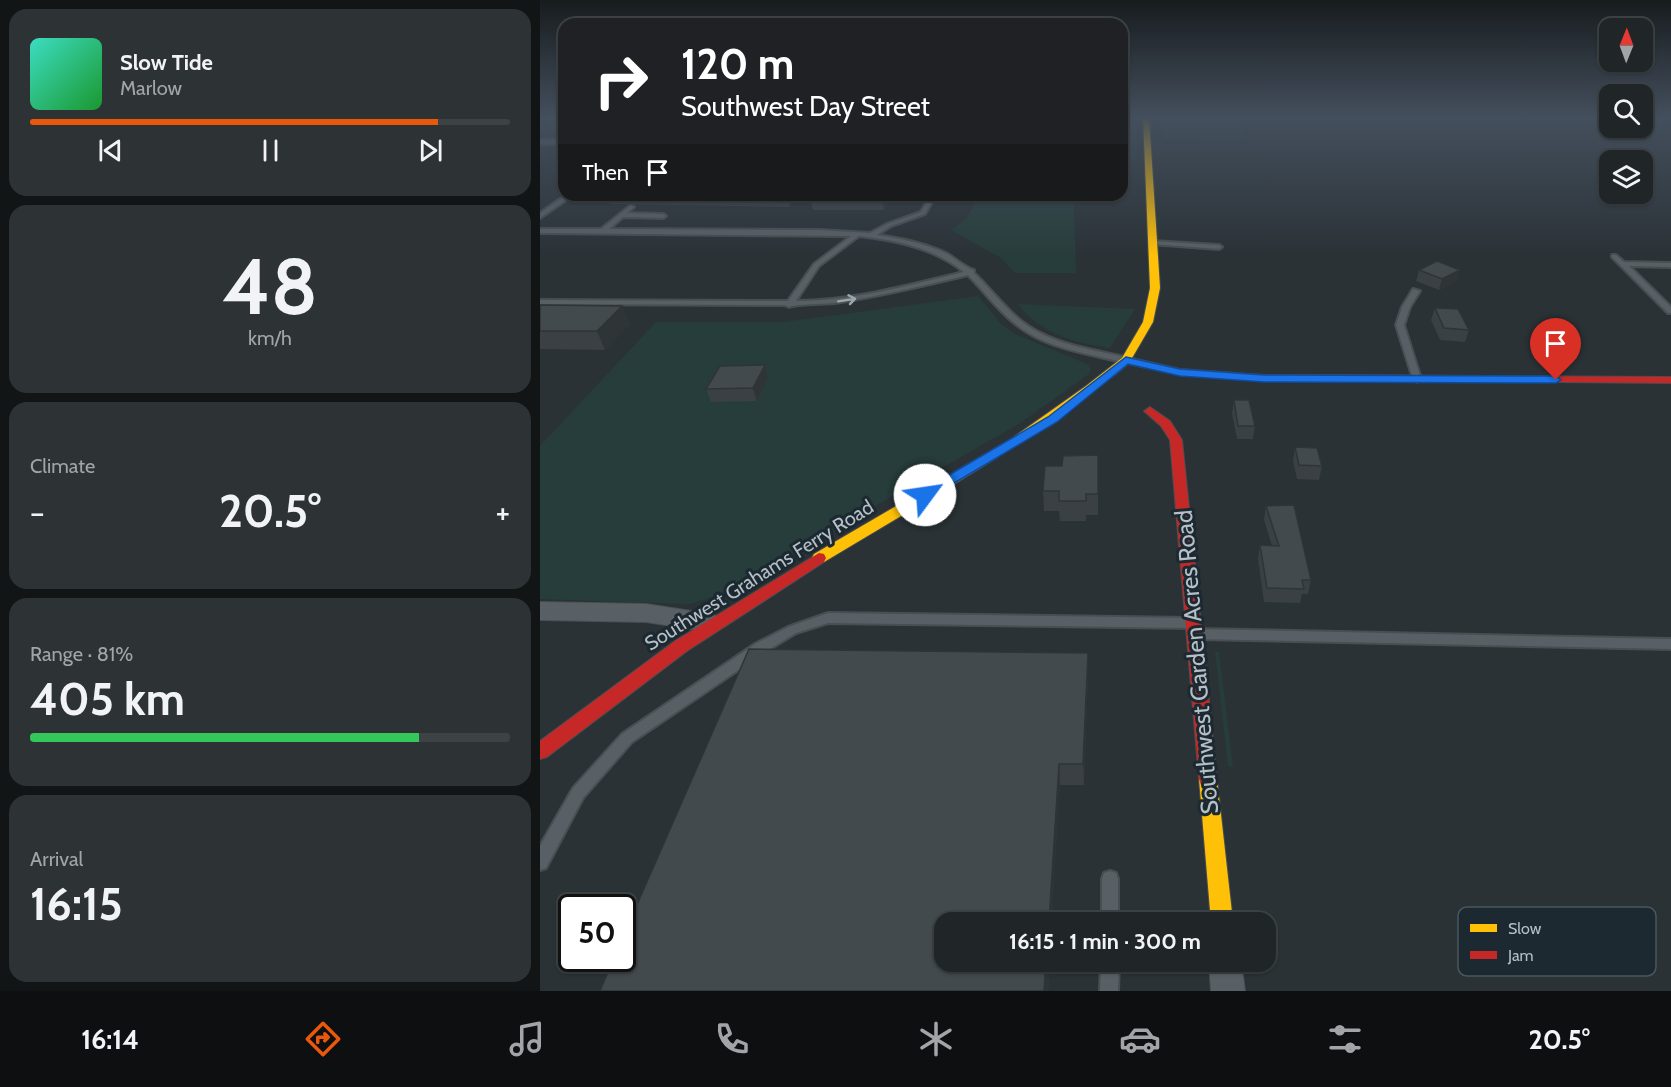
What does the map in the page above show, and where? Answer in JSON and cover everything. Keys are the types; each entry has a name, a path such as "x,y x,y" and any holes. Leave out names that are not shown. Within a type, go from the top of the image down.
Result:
{"main road":[{"name":"Southwest Grahams Ferry Road","path":"540,751 640,673 711,623 1052,419 1126,360 1141,336 1152,310 1155,288 1149,163"},
{"path":"1126,360 1180,372 1228,377 1671,380"},
{"name":"Southwest Garden Acres Road","path":"1150,411 1166,424 1176,440 1221,912"}],"street":[{"path":"540,611 646,613 711,623"},
{"path":"1226,972 1228,991"}],"lane":[{"path":"540,216 561,201"},
{"path":"870,236 889,225 923,213 930,201"},
{"path":"603,231 631,207"},
{"path":"622,215 663,216"},
{"path":"540,231 858,234 870,236 942,254 971,272 1013,318 1028,330 1058,342 1126,360"},
{"path":"789,305 816,266 858,234"},
{"path":"1153,243 1219,247"},
{"path":"1614,256 1671,311"},
{"path":"1623,264 1671,265"},
{"path":"540,302 789,305 865,297 971,272"},
{"path":"1416,291 1406,307 1400,325 1417,379"},
{"path":"540,862 578,793 627,738 760,648 814,621 828,618 1671,644"},
{"path":"1110,879 1110,912"},
{"path":"1109,991 1110,972"}],"green space":[{"path":"976,201 1076,201 1074,206 1076,273 1015,273 1001,258 951,230 967,218"},
{"path":"978,296 1001,324 1015,334 1087,364 1091,369 1089,374 1020,423 720,595 690,604 540,599 540,446 656,322 784,322"},
{"path":"1018,304 1135,309 1110,348 1059,335 1036,322"},
{"path":"1215,652 1219,652 1233,767 1228,766"}],"building":[{"path":"1437,261 1460,270 1442,279 1419,270"},
{"path":"540,305 622,306 597,331 540,331"},
{"path":"1435,308 1458,309 1469,330 1444,328"},
{"path":"765,365 753,388 706,389 720,366"},
{"path":"1234,400 1249,400 1255,426 1238,426"},
{"path":"1295,447 1317,448 1322,466 1299,465"},
{"path":"1098,455 1098,494 1086,494 1086,501 1059,501 1059,491 1043,491 1045,466 1062,466 1063,456"},
{"path":"1294,505 1311,580 1302,580 1304,589 1267,588 1260,545 1279,546 1266,506"},
{"path":"749,649 1088,653 1083,764 1059,764 1050,912 934,912 934,972 1045,972 1044,991 600,991 608,972 636,972 636,907"}],"traffic: slow":[{"path":"1148,163 1155,288 1148,322 1126,360 1180,372 1264,378 1334,378"},
{"path":"819,558 1015,441 1053,416 1126,360"},
{"path":"1208,779 1221,912"}],"traffic: jam":[{"path":"1334,378 1671,380"},
{"path":"1150,411 1166,424 1176,440 1208,779"},
{"path":"540,751 681,646 819,558"}],"route":[{"path":"925,495 1052,419 1089,392 1126,360 1180,372 1228,377 1556,380"}]}
